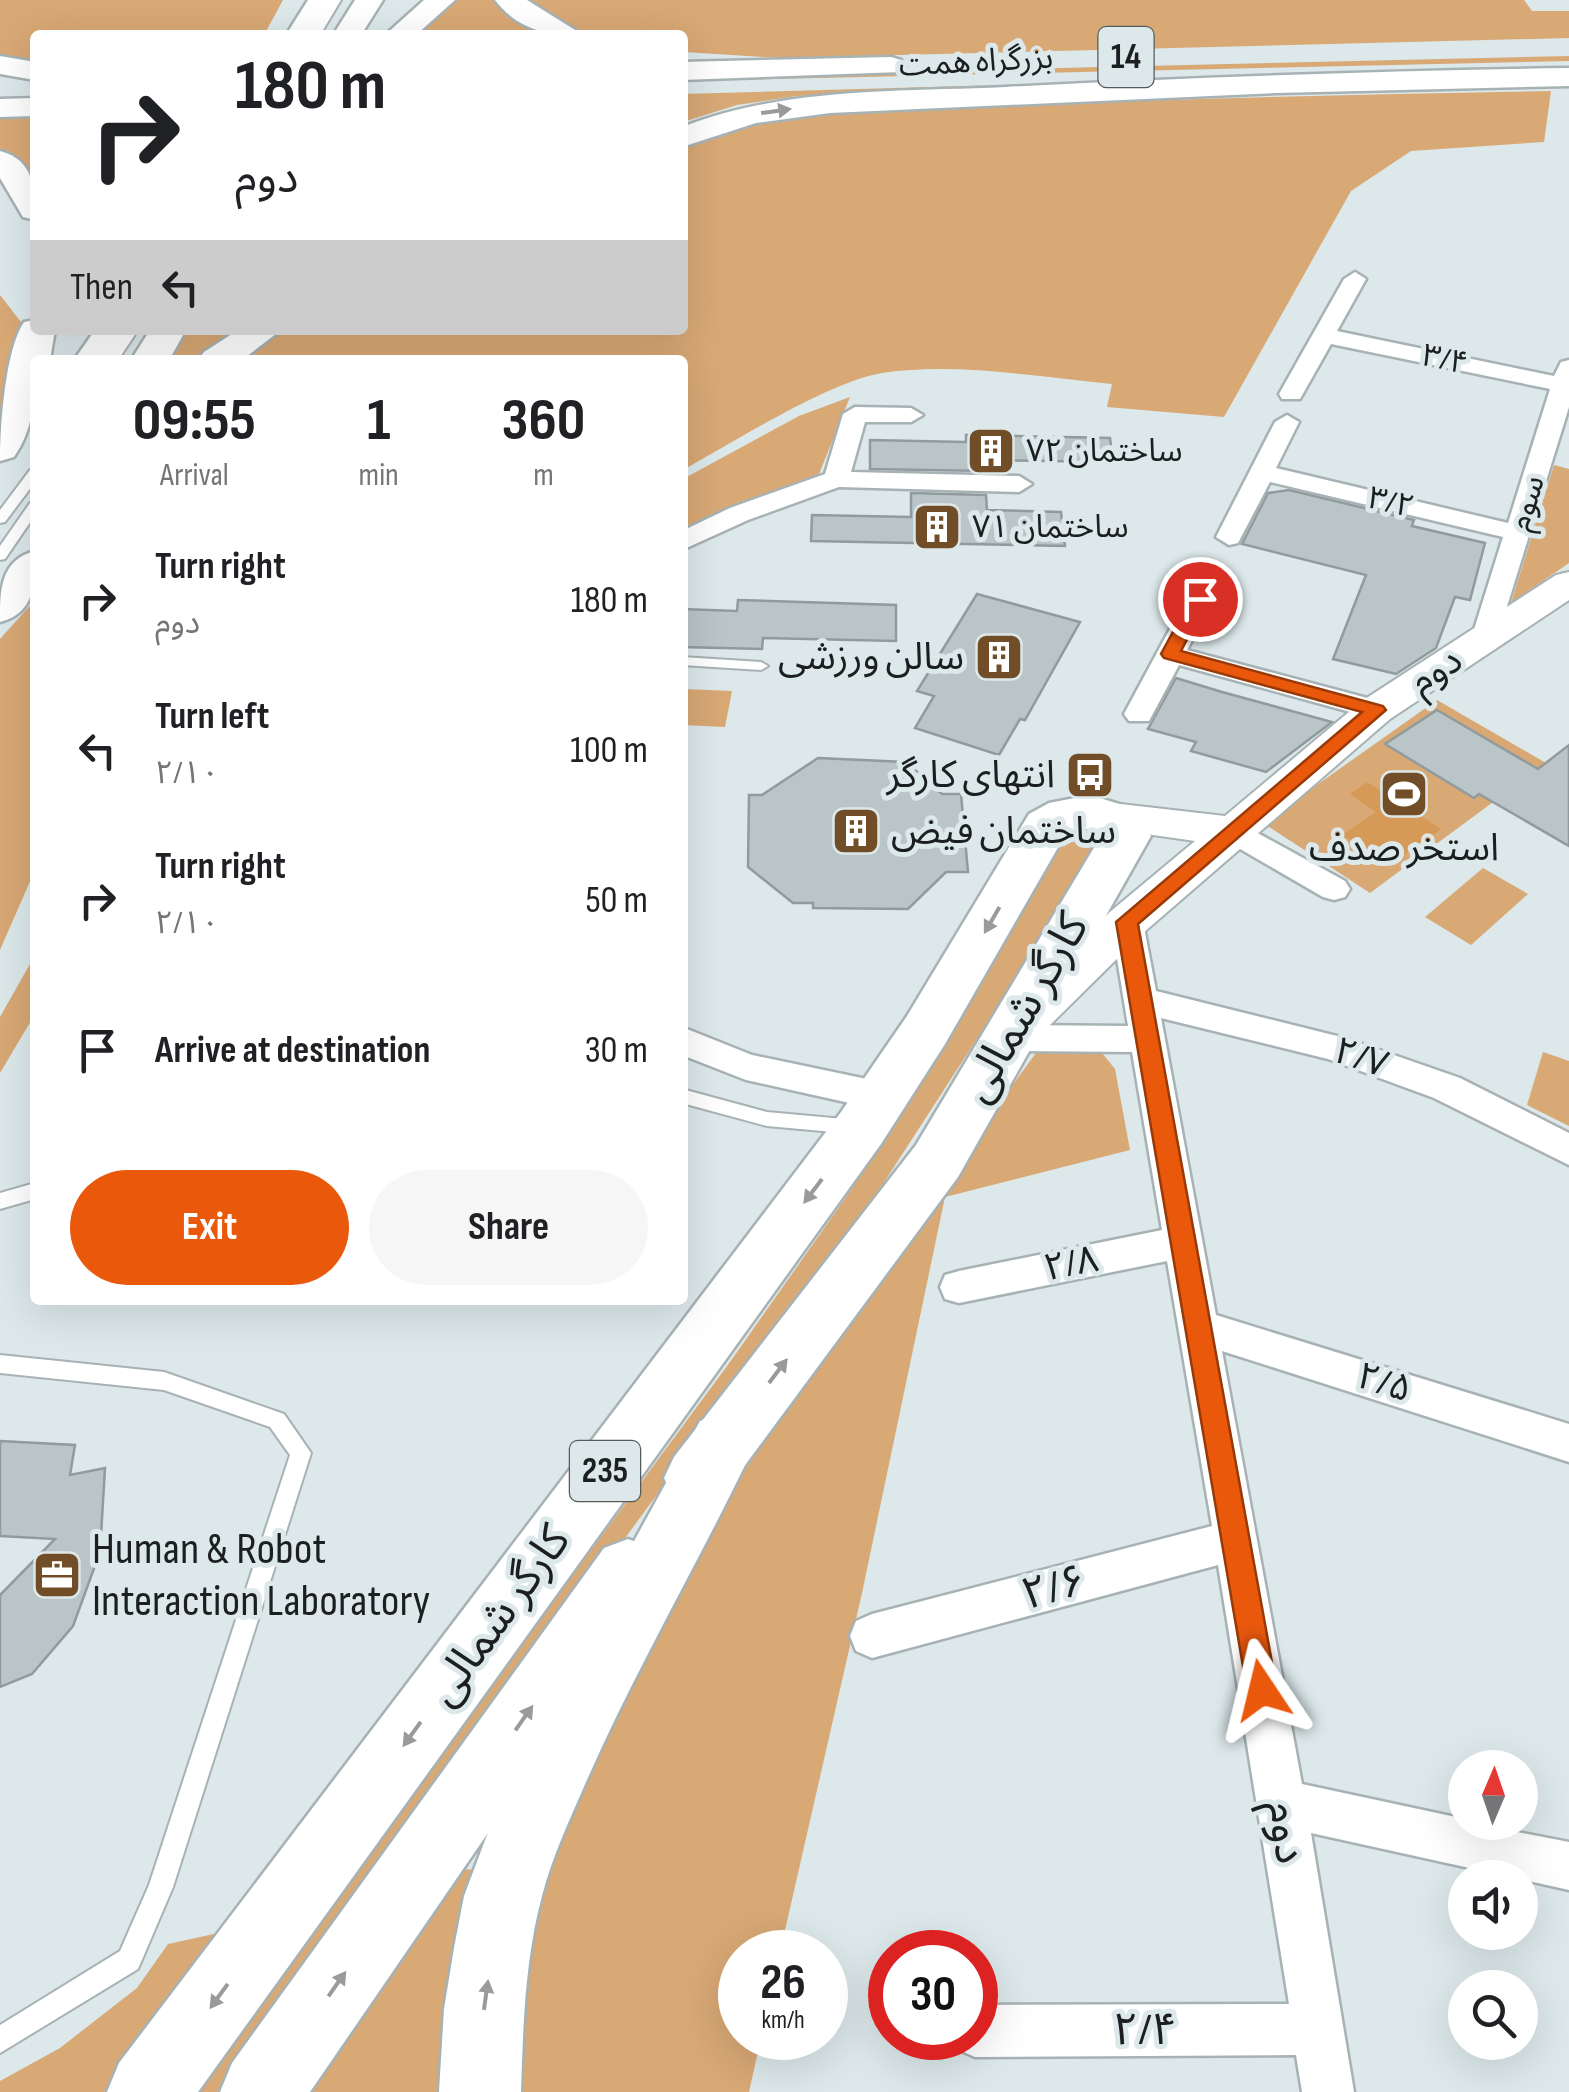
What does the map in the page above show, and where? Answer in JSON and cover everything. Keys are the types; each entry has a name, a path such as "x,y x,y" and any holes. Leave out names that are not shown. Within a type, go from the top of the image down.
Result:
{"main road":[{"path":"350,30 369,0"},
{"path":"373,30 386,0"},
{"path":"405,30 441,0"},
{"path":"509,0 557,30"},
{"path":"279,30 302,1"},
{"path":"300,30 302,1"},
{"path":"688,56 861,68"},
{"path":"0,65 30,70"},
{"name":"بزرگراه همت","path":"688,71 861,68 908,74 1569,65"},
{"name":"14","path":"688,88 788,86 908,74"},
{"path":"688,136 739,116 836,106 1190,85 1569,76"},
{"path":"0,84 30,84"},
{"path":"0,108 30,107"},
{"path":"0,162 14,174 30,201"},
{"path":"197,355 213,335"},
{"path":"226,355 256,335"},
{"path":"0,449 30,367"},
{"path":"0,479 30,428"},
{"path":"0,492 30,453"},
{"path":"0,608 30,570"},
{"name":"دوم","path":"1007,1038 1126,922 1376,710 1569,583"},
{"name":"کارگر شمالی","path":"148,2092 870,1112 944,1002 1040,836 1054,818 1082,811 1116,832 937,1161 599,1610 261,2092"},
{"path":"1116,832 1234,831"},
{"path":"480,2092 484,2009 493,1948 503,1896 528,1828 574,1724 724,1442"}],"street":[{"path":"1292,394 1355,279"},
{"name":"۳/۴","path":"1326,336 1566,376"},
{"name":"سوم","path":"1486,639 1566,376"},
{"path":"836,479 856,414 911,415"},
{"path":"1229,537 1287,422"},
{"path":"1542,455 1569,460"},
{"name":"۳/۲","path":"1264,472 1518,533"},
{"path":"688,539 739,514 836,479 1019,484"},
{"path":"1139,714 1200,599"},
{"path":"1170,654 1376,710"},
{"path":"1234,831 1334,889"},
{"name":"دوم","path":"1126,922 1282,1803 1315,2030 1328,2092"},
{"name":"۲/۷","path":"1007,1038 1144,1019 1333,1048 1447,1088 1569,1150"},
{"path":"688,1042 870,1112"},
{"name":"۲/۸","path":"959,1287 1183,1242"},
{"name":"۲/۵","path":"1198,1326 1569,1443"},
{"name":"۲/۶","path":"872,1636 1236,1540"},
{"path":"1282,1803 1569,1866"},
{"name":"۲/۴","path":"998,2030 1315,2030"}],"lane":[{"path":"319,30 337,0"},
{"path":"328,30 346,0"},
{"path":"0,520 30,480"},
{"path":"0,556 30,513"},
{"path":"688,662 761,666"},
{"path":"688,1098 767,1119 870,1112"},
{"path":"0,1201 30,1193"},
{"path":"0,1364 164,1381 277,1420 301,1453 161,1887 129,1960 0,2040"}],"shaded area":[{"path":"0,0 283,0 267,30 30,30 30,67 0,62"},
{"path":"448,0 495,0 511,16 540,30 411,30"},
{"path":"522,0 1524,0 1532,11 1569,11 1569,38 780,58 688,52 688,30 573,30"},
{"path":"1569,56 1569,61 688,81 688,77"},
{"path":"1569,69 797,96 737,105 688,120 688,94"},
{"path":"1551,91 1544,142 1411,151 1351,191 1224,417 1107,407 1112,384 997,372 910,370 882,373 835,388 688,467 688,355 238,355 268,335 688,335 688,146 747,125 821,114 1185,99"},
{"path":"0,114 30,114 30,174 14,157 0,150"},
{"path":"0,295 21,322 12,388 0,413"},
{"path":"182,335 233,335 203,355 169,355"},
{"path":"850,397 819,474 688,533 688,476 799,416"},
{"path":"1554,465 1569,469 1569,563 1511,603"},
{"path":"30,606 30,881 0,950 0,639"},
{"path":"688,689 732,691 725,727 688,725"},
{"name":"استخر صدف","path":"1437,700 1546,763 1370,893 1263,823"},
{"path":"1367,782 1441,829 1389,865 1342,835 1376,812 1350,794"},
{"path":"1072,825 1089,831 1098,842 1096,855 870,1204 219,2092 191,2092 730,1362 851,1190 916,1082 1048,835"},
{"path":"1483,868 1528,894 1471,945 1425,917"},
{"path":"30,964 30,1022 0,1073 0,1017"},
{"path":"1038,1050 1102,1053 1115,1069 1130,1150 945,1197 862,1593 785,1930 718,1930 718,2060 756,2060 749,2092 500,2092 520,1891 698,1545 826,1341"},
{"path":"1543,1052 1569,1061 1569,1126 1527,1105"},
{"path":"457,1869 486,1870 444,2092 310,2092"},
{"path":"246,1927 124,2092 0,2092 0,2081 60,2048 137,1988 168,1944"}],"building":[{"name":"ساختمان ۷۲","path":"966,435 1110,438 1113,462 984,460 985,471 870,469 870,440 966,442"},
{"path":"1289,490 1414,520 1412,526 1485,543 1470,600 1455,597 1436,648 1396,674 1333,659 1366,575 1242,544 1268,493"},
{"name":"ساختمان ۷۱","path":"911,493 986,495 987,510 1061,512 1065,546 811,541 812,515 911,517"},
{"name":"سالن ورزشی","path":"977,594 1080,622 1025,720 1020,719 999,755 915,728 934,696 917,691"},
{"path":"738,600 896,605 896,641 763,638 762,649 688,647 688,609 737,611"},
{"path":"1176,678 1332,722 1266,772 1191,751 1196,742 1148,729"},
{"path":"1437,710 1538,769 1569,745 1569,846 1479,794 1474,798 1385,744"},
{"name":"ساختمان فیض","path":"818,758 906,762 942,794 961,794 968,872 946,872 908,909 813,908 813,903 793,903 748,867 749,795 762,795"},
{"name":"Human & Robot Interaction Laboratory","path":"0,1441 75,1445 70,1475 105,1468 100,1552 73,1626 32,1674 0,1687 0,1595 55,1539 0,1536"}],"place":[{"name":"ساختمان ۷۲","path":"991,451"},
{"name":"ساختمان ۷۱","path":"937,527"},
{"name":"سالن ورزشی","path":"999,657"},
{"name":"انتهای کارگر","path":"1090,775"},
{"name":"استخر صدف","path":"1404,794"},
{"name":"ساختمان فیض","path":"856,831"},
{"name":"Human & Robot Interaction Laboratory","path":"57,1575"}],"route":[{"path":"1200,599 1170,654 1376,710 1126,922 1262,1690"}]}
